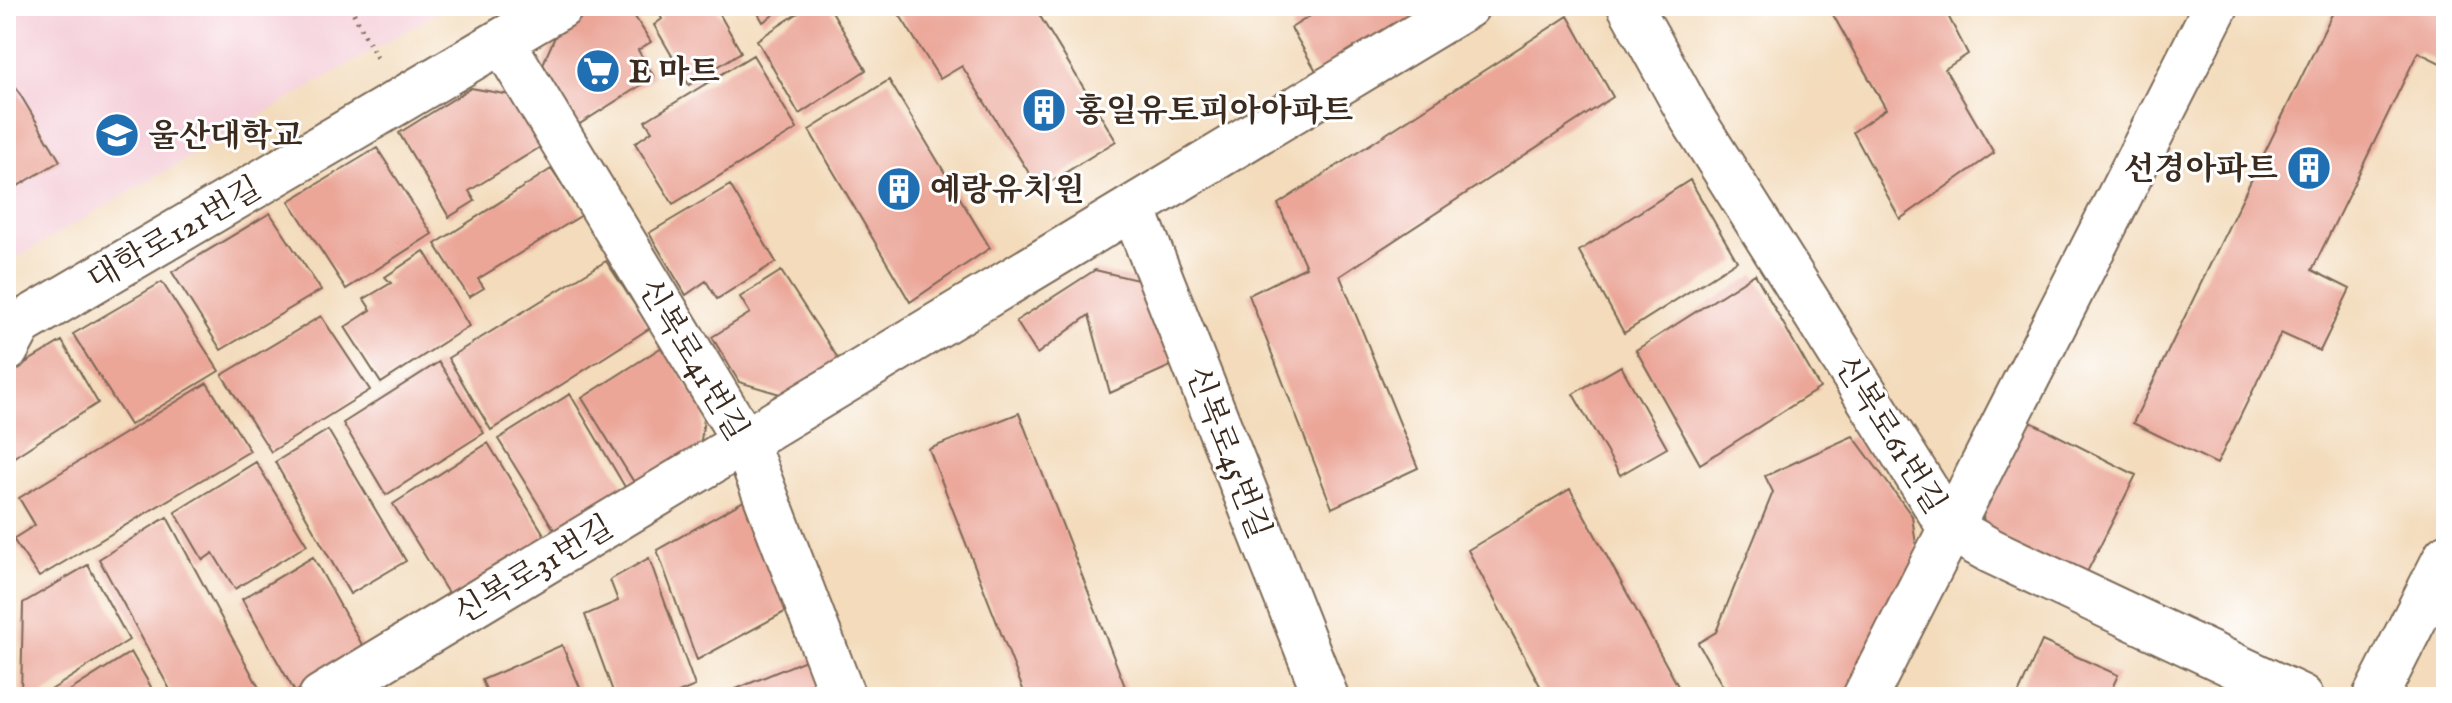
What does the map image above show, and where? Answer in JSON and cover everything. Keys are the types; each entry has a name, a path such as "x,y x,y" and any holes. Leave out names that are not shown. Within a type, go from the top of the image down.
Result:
{"street":[{"name":"대학로121번길","path":"6,350 20,324 561,6"},
{"name":"신복로31번길","path":"348,690 745,442 1467,6"},
{"name":"신복로61번길","path":"1630,6 1692,118 1950,528 1991,551 2301,697"},
{"path":"1865,697 2216,6"},
{"name":"신복로41번길","path":"502,41 745,442 843,697"},
{"name":"신복로45번길","path":"1133,208 1326,697"},
{"path":"2375,697 2446,557"}],"shaded area":[{"name":"울산대학교","path":"6,6 449,6 6,264"}],"building":[{"name":"E 마트","path":"598,6 628,6 651,42 638,50 654,77 578,125 543,64 557,32"},
{"path":"655,6 715,6 741,52 689,85 654,25 662,19"},
{"path":"754,6 786,6 763,22"},
{"path":"809,6 829,6 866,70 799,114 757,40"},
{"name":"홍일유토피아아파트","path":"894,6 1056,6 1040,16 1116,141 1039,189 962,66 940,79"},
{"path":"1326,6 1415,6 1426,24 1325,86 1291,28"},
{"path":"1828,6 1943,6 1968,54 1945,69 1994,153 1900,219 1853,132 1886,109"},
{"name":"선경아파트","path":"2336,6 2446,6 2446,66 2418,52 2312,270 2350,289 2320,351 2281,333 2217,464 2133,423"},
{"path":"1568,16 1613,97 1340,276 1418,468 1332,508 1249,295 1306,267 1278,204"},
{"path":"753,55 797,129 673,204 635,143 652,131 645,121"},
{"path":"6,71 60,161 6,193"},
{"name":"예랑유치원","path":"889,80 990,248 910,302 809,130"},
{"path":"471,88 510,95 542,146 469,191 475,201 449,217 399,133"},
{"path":"377,148 432,234 346,289 289,201"},
{"path":"551,169 582,215 478,279 484,288 469,297 435,244"},
{"path":"1690,180 1737,261 1624,333 1579,251"},
{"path":"730,185 776,262 717,299 706,281 686,295 649,233"},
{"path":"270,213 321,290 221,350 172,272"},
{"path":"424,251 469,326 381,383 345,327 371,310 364,299 391,283 385,277"},
{"path":"606,261 650,328 491,430 448,358"},
{"path":"1095,270 1142,281 1173,365 1110,393 1089,315 1037,354 1016,321"},
{"path":"781,271 843,366 790,397 739,382 712,337 750,313 740,297"},
{"path":"1755,274 1820,388 1700,464 1636,350"},
{"path":"162,282 219,371 130,425 73,334"},
{"path":"321,316 370,390 271,452 222,375"},
{"path":"62,341 98,403 11,459 12,371"},
{"path":"662,347 705,411 700,448 637,487 582,398"},
{"path":"439,362 484,433 386,495 343,423"},
{"path":"1621,366 1667,448 1620,475 1573,394"},
{"path":"207,383 250,451 39,577 13,539 35,525 19,498"},
{"path":"570,394 628,492 558,536 498,439"},
{"path":"1019,413 1129,697 1026,697 929,449"},
{"path":"2019,416 2136,475 2082,582 1987,536 1978,492"},
{"path":"328,430 406,561 350,594 275,462"},
{"path":"1853,436 1912,516 1919,567 1853,697 1729,697 1698,643 1716,632 1773,492 1765,476"},
{"path":"488,443 548,541 451,598 393,504"},
{"path":"256,462 307,545 235,589 213,553 203,560 175,512"},
{"path":"1570,489 1684,697 1546,697 1468,550"},
{"path":"751,497 792,608 697,660 657,550"},
{"path":"167,517 264,697 174,697 99,559"},
{"path":"313,557 365,650 295,692 242,599"},
{"path":"649,558 695,686 669,697 615,697 585,615 618,601 610,580"},
{"path":"88,565 129,640 40,697 21,697 23,603"},
{"path":"2042,641 2118,675 2108,697 2017,697"},
{"path":"562,645 584,697 489,697 482,680"},
{"path":"131,652 151,687 142,693 145,697 60,697"},
{"path":"815,656 830,697 717,697"}],"place":[{"name":"E 마트","path":"598,71"},
{"name":"홍일유토피아아파트","path":"1044,110"},
{"name":"울산대학교","path":"117,135"},
{"name":"선경아파트","path":"2309,168"},
{"name":"예랑유치원","path":"899,189"}]}
